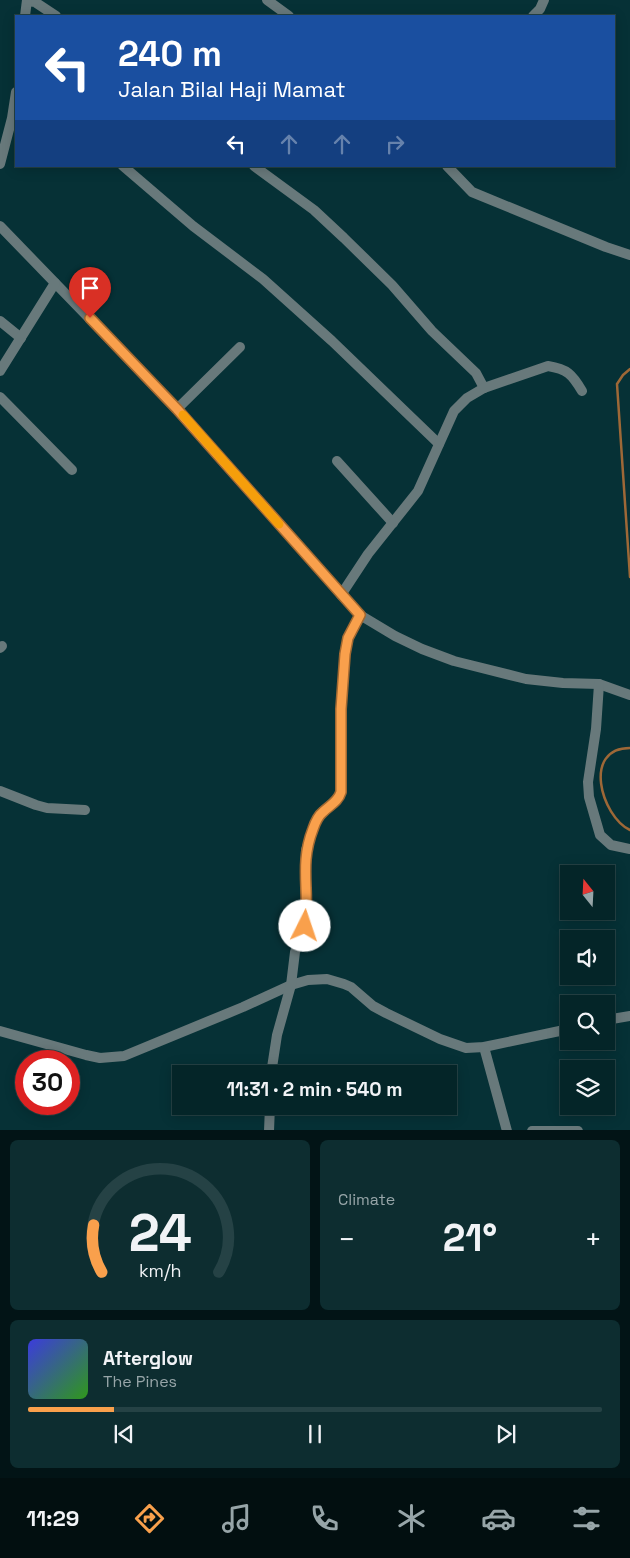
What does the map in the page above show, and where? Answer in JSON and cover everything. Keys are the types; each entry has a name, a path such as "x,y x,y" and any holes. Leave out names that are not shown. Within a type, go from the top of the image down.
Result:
{"street":[{"path":"25,15 27,0 35,2 54,15"},
{"path":"267,0 288,15"},
{"path":"535,15 544,0"},
{"path":"0,164 15,98"},
{"path":"124,167 193,226 263,279 332,341 439,444"},
{"path":"255,167 314,210 344,238 392,286 432,331 476,373 484,388"},
{"path":"448,167 472,192 630,255"},
{"path":"0,226 177,409 360,615 395,636 454,661 526,679 598,684 630,695"},
{"path":"0,371 56,283"},
{"path":"0,321 21,338"},
{"path":"177,409 240,347"},
{"path":"341,595 368,554 418,492 454,411 467,398 484,388 548,366 558,368 573,376 582,391"},
{"path":"0,397 72,470"},
{"path":"337,461 393,523"},
{"path":"272,1065 290,985 294,952 305,926 307,913 304,877 306,850 316,821 336,801 341,792 341,709 345,654 348,638 360,615"},
{"path":"598,684 596,729 588,782 590,797 600,835 611,845 630,849"},
{"path":"0,791 47,808 85,810"},
{"path":"0,1031 100,1058 124,1056 243,1007 290,985 308,980 335,980 351,987 373,1006 440,1039 466,1048 484,1048 560,1031"},
{"path":"615,1018 630,1016"},
{"path":"484,1048 507,1130"},
{"path":"269,1130 270,1115"},
{"path":"532,1130 578,1130"}],"waterway":[{"path":"630,369 617,384 630,577"},
{"path":"630,748 615,751 606,759 601,770 601,784 611,811 630,830"}],"slow traffic":[{"path":"183,415 279,524"}],"route":[{"path":"90,318 177,409 360,615 348,638 345,654 341,709 341,792 336,801 316,821 304,861 307,913 305,926"}]}
